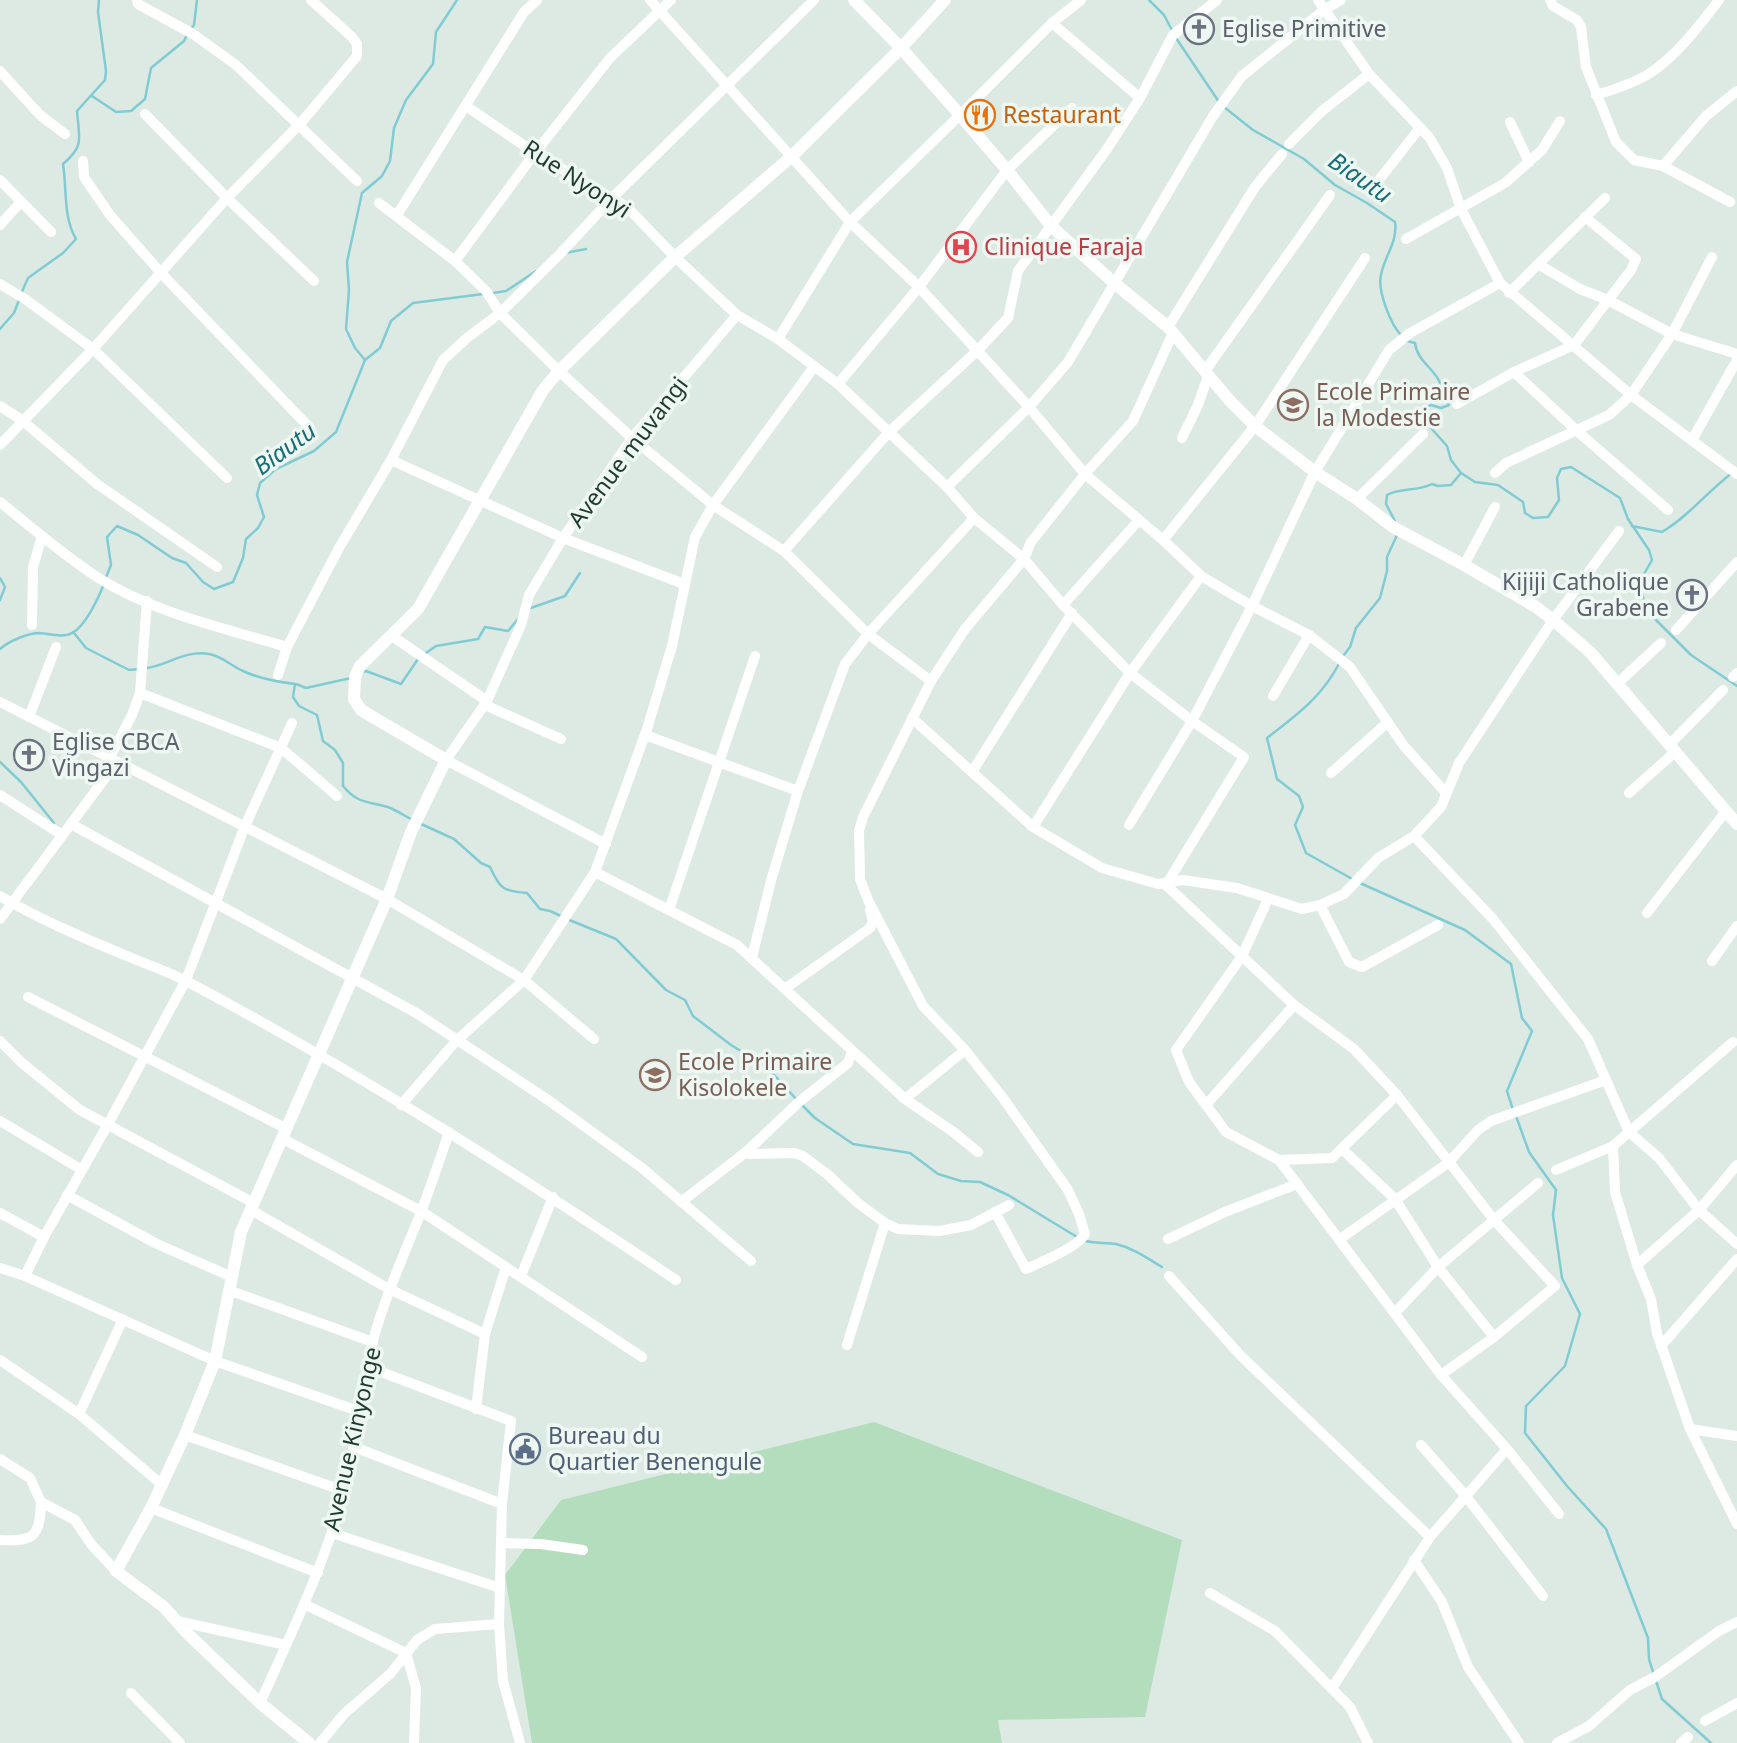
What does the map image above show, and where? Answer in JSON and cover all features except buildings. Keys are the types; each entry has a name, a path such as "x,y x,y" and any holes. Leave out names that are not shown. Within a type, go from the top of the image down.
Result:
{"street":[{"path":"137,0 138,4 189,32 236,65 357,181"},
{"path":"0,445 93,349 227,198 300,124 357,56 358,50 352,37 311,0"},
{"path":"397,215 524,12 537,0"},
{"path":"649,0 850,222 919,287 978,351 1085,474 1201,576 1309,635 1350,667 1404,747 1446,793"},
{"path":"455,261 610,58 671,0"},
{"path":"278,675 287,647 443,360 500,313 611,199 814,0"},
{"path":"854,0 901,48 1007,170 1051,226 1170,330 1255,426 1315,472 1399,530 1536,607 1553,620 1590,652 1618,683 1737,824"},
{"path":"606,844 446,760 361,710 354,699 355,677 360,666 418,609 543,390 559,371 675,257 791,157 901,48 944,0"},
{"path":"784,551 889,432 978,351 1008,318 1018,271 1107,149 1140,98 1176,32 1217,0"},
{"path":"1318,0 1369,74 1429,137 1447,168 1461,209 1500,283 1631,395 1734,472"},
{"path":"947,487 1029,407 1068,362 1213,116 1242,76 1324,10 1341,0"},
{"path":"1550,0 1553,6 1577,20 1581,27 1586,67 1616,142 1634,160 1663,166 1730,202"},
{"path":"1596,95 1620,88 1649,74 1671,55 1719,0"},
{"path":"778,339 850,222 1075,1"},
{"path":"1052,23 1140,98"},
{"path":"0,71 40,115 65,134"},
{"path":"786,988 870,928 873,922 860,879 859,831 863,817 931,681 965,629 1024,559 1031,542 1085,474 1133,421 1170,330 1255,187 1285,149 1322,111 1369,74"},
{"path":"1663,166 1706,116 1737,91"},
{"name":"Rue Nyonyi","path":"466,106 535,153 627,207 737,315 778,339 838,384 947,487 974,518 1024,559 1130,673 1244,757 1166,884"},
{"path":"838,384 919,287 1007,170 1072,108"},
{"path":"145,114 227,198 314,281"},
{"path":"1406,239 1505,183 1542,150 1560,121"},
{"path":"1510,122 1529,162"},
{"path":"1371,190 1419,129"},
{"path":"83,161 84,177 110,215 161,273 310,428"},
{"path":"0,180 51,232"},
{"path":"1182,438 1207,373 1330,195"},
{"path":"1509,293 1605,198"},
{"path":"0,225 20,203"},
{"path":"379,203 455,261 488,294 500,313 632,439 713,505 784,551 868,634 931,681"},
{"path":"1457,404 1514,372 1574,345 1631,270 1636,259 1586,217"},
{"path":"1495,473 1506,463 1609,415 1631,395 1672,334 1712,257"},
{"path":"1163,540 1255,426 1365,258"},
{"path":"1538,264 1580,289 1608,300 1672,334 1737,354"},
{"path":"1129,825 1192,721 1252,606 1315,472 1389,350 1410,333 1500,283"},
{"path":"0,284 93,349 227,478"},
{"name":"Avenue muvangi","path":"446,760 486,703 521,625 529,595 563,538 632,439 737,315"},
{"path":"1692,440 1737,360"},
{"path":"401,1105 456,1041 524,980 595,872 645,734 671,646 695,537 713,505 814,366"},
{"path":"1514,372 1668,510"},
{"path":"0,406 23,421 97,484 217,567"},
{"path":"1357,499 1423,434"},
{"path":"391,460 563,538 684,584"},
{"path":"0,502 96,577 178,614 287,647"},
{"path":"1464,565 1495,507"},
{"path":"752,957 798,791 845,664 868,634 974,518"},
{"path":"972,772 1068,609 1139,520"},
{"path":"912,718 1033,827 1102,867 1158,884 1182,880 1203,882 1237,888 1302,909 1320,905 1344,894 1378,858 1414,836 1441,807 1459,764 1553,620 1619,531"},
{"path":"32,625 33,567 42,536"},
{"path":"1676,630 1737,562"},
{"path":"1033,827 1130,673 1201,576"},
{"path":"0,919 71,824 113,761 140,693 147,601"},
{"path":"1273,696 1309,635"},
{"path":"392,636 486,703 561,739"},
{"path":"1618,683 1661,643"},
{"path":"29,717 56,647"},
{"path":"670,910 755,656"},
{"path":"1629,793 1723,690"},
{"path":"140,693 281,748 337,796"},
{"path":"0,702 387,900 524,980 594,1039"},
{"path":"1331,773 1388,722"},
{"path":"25,1276 186,980 244,826 292,723"},
{"path":"645,734 798,791"},
{"path":"117,1571 151,1508 215,1361 241,1232 354,978 416,822 446,760"},
{"path":"0,795 62,835"},
{"path":"1647,913 1726,811"},
{"path":"71,824 418,1014 548,1100 642,1168 751,1261"},
{"path":"1414,836 1493,919 1567,1010 1588,1039 1629,1132 1659,1158 1699,1210 1737,1244"},
{"path":"595,872 737,945 905,1099 978,1152"},
{"path":"1166,884 1293,1005 1354,1049 1397,1095 1494,1220 1555,1286 1494,1337 1441,1375"},
{"path":"0,896 91,940 186,980 320,1056 553,1197 676,1280"},
{"path":"1268,899 1242,956 1176,1050 1189,1082 1226,1132 1279,1160 1441,1375 1507,1449 1559,1514"},
{"path":"868,901 923,1006 965,1050 1003,1098 1068,1191 1084,1234 1082,1240 1026,1269 995,1212"},
{"path":"1320,905 1349,962 1362,967 1438,925"},
{"path":"1712,961 1737,926"},
{"path":"28,997 146,1056 421,1211 642,1357"},
{"path":"1206,1105 1293,1005"},
{"path":"0,1041 22,1063 80,1110 253,1206 389,1289 485,1334"},
{"path":"1556,1170 1613,1146 1733,1042"},
{"path":"905,1099 965,1050"},
{"path":"681,1202 746,1152 799,1102 848,1063 852,1051"},
{"path":"1340,1239 1448,1163 1478,1130 1491,1121 1606,1080"},
{"path":"1279,1160 1332,1158 1397,1095"},
{"path":"0,1121 82,1170"},
{"name":"Avenue Kinyonge","path":"260,1703 306,1605 332,1533 354,1447 358,1411 373,1342 389,1289 449,1132"},
{"path":"1613,1146 1615,1192 1637,1265 1651,1299 1661,1346 1690,1429 1737,1524"},
{"path":"1342,1149 1395,1199 1438,1267 1494,1337"},
{"path":"746,1152 794,1153 803,1156 827,1174 845,1193 885,1223 898,1229 940,1231 971,1225 1009,1205"},
{"path":"1637,1265 1699,1210 1737,1165"},
{"path":"1395,1313 1438,1267 1538,1183"},
{"path":"1168,1239 1225,1212 1297,1184"},
{"path":"68,1195 155,1243 232,1277"},
{"path":"521,1276 553,1197"},
{"path":"0,1213 44,1237"},
{"path":"847,1345 885,1223"},
{"path":"1661,1346 1737,1259"},
{"path":"477,1409 485,1334 506,1267"},
{"path":"0,1268 25,1276 215,1361 358,1411"},
{"path":"1169,1276 1241,1356 1430,1537"},
{"path":"231,1291 373,1342"},
{"path":"79,1414 124,1319"},
{"path":"0,1360 79,1414 161,1484"},
{"path":"368,1367 511,1421 502,1504 499,1624 503,1681 520,1743"},
{"path":"1690,1429 1737,1436"},
{"path":"185,1435 344,1491"},
{"path":"1421,1445 1465,1495 1543,1596"},
{"path":"354,1447 502,1504"},
{"path":"1332,1688 1430,1537 1507,1449"},
{"path":"0,1459 30,1478 41,1502 41,1520 32,1536 23,1541 0,1540"},
{"path":"41,1502 75,1520 91,1544 117,1571 164,1607 260,1703 309,1743"},
{"path":"151,1508 318,1573"},
{"path":"332,1533 500,1588"},
{"path":"501,1543 541,1544 583,1550"},
{"path":"1414,1560 1442,1602 1468,1667 1519,1743"},
{"path":"1210,1593 1275,1631 1350,1707 1368,1743"},
{"path":"306,1605 406,1653 416,1688 414,1743"},
{"path":"177,1622 286,1645"},
{"path":"1557,1743 1589,1726 1630,1690 1655,1677 1719,1631 1737,1622"},
{"path":"320,1743 344,1714 391,1673 417,1640 435,1629 499,1624"},
{"path":"131,1693 180,1743"},
{"path":"1705,1721 1737,1703"}],"green space":[{"path":"874,1422 1182,1540 1145,1717 998,1720 1002,1743 532,1743 505,1575 561,1500"}],"waterway":[{"path":"21,294 28,278 63,253 76,239 67,212 63,164 78,146 77,111 105,80 99,0"},
{"path":"191,29 194,25 197,0"},
{"name":"Biautu","path":"106,577 111,565 107,537 117,526 138,535 172,558 186,563 203,582 214,589 233,582 243,558 246,539 258,528 264,517 257,495 260,483 276,469 314,451 336,432 365,360 355,348 346,329 349,290 347,262 362,193 382,176 390,161 394,128 406,100 433,64 436,32 457,0"},
{"name":"Biautu","path":"1149,0 1164,15 1173,32"},
{"path":"92,96 116,112 131,111 145,99 151,68 184,41 187,35"},
{"name":"Biautu","path":"1176,38 1219,102"},
{"name":"Biautu","path":"1224,107 1253,130 1304,159 1335,185 1395,222 1393,243 1380,282 1386,307 1402,336"},
{"path":"565,253 586,249"},
{"path":"493,293 506,291 536,271"},
{"path":"365,360 380,348 391,321 413,303 483,294"},
{"path":"0,329 14,313 19,300"},
{"name":"Biautu","path":"1407,341 1415,343 1419,355 1438,378 1449,405 1441,408 1431,405 1425,408 1423,419 1447,446 1451,460 1461,473 1475,482 1498,485 1523,502 1525,513 1533,518 1548,517 1559,500 1557,478 1561,469 1571,467 1620,498 1628,519 1649,550 1652,560 1640,581 1644,602 1651,615 1691,655 1737,686"},
{"path":"1395,521 1386,504 1387,495 1432,484 1451,485 1461,473"},
{"path":"1632,526 1662,532 1681,519 1732,473"},
{"path":"1343,656 1350,647 1356,628 1380,598 1387,571 1387,557 1397,535"},
{"path":"528,609 565,596 580,573"},
{"name":"Biautu","path":"0,578 5,587 0,600"},
{"name":"Biautu","path":"0,649 13,640 30,634 61,635 77,630 87,618 104,584"},
{"path":"423,655 436,646 478,639 485,627 508,631 518,619"},
{"path":"74,633 86,648 129,670 139,669"},
{"path":"146,668 200,653 218,657 256,676 295,684 293,697 299,706 317,715 323,741 335,750 343,763 343,786 348,792 358,799 388,807 413,820"},
{"path":"363,672 401,684 418,659"},
{"path":"1340,662 1317,695 1267,738 1277,779 1299,796 1303,807 1295,825 1306,853 1354,880"},
{"path":"296,684 306,688 351,678"},
{"path":"0,762 21,782 54,823"},
{"path":"419,823 454,839 481,863 490,867 503,888 527,893 540,909 561,916"},
{"path":"1360,883 1465,930 1511,964 1522,1018 1532,1031 1507,1091 1513,1110"},
{"path":"567,919 616,939 666,990 685,1000 693,1016 731,1045 767,1067 797,1100"},
{"path":"802,1105 815,1118 853,1144 910,1153 938,1174 961,1181 980,1182 1008,1195 1077,1237"},
{"path":"1516,1116 1529,1152 1556,1190 1553,1215 1562,1278 1580,1314 1565,1366 1526,1406 1525,1433 1606,1529 1648,1638 1649,1659 1654,1675"},
{"path":"1082,1240 1122,1246 1162,1267"},
{"path":"1656,1681 1662,1699 1711,1743"}],"place":[{"name":"Eglise Primitive","path":"1199,29"},
{"name":"Restaurant","path":"980,115"},
{"name":"Clinique Faraja","path":"961,247"},
{"name":"Ecole Primaire la Modestie","path":"1293,405"},
{"name":"Kijiji Catholique Grabene","path":"1692,595"},
{"name":"Eglise CBCA Vingazi","path":"29,755"},
{"name":"Ecole Primaire Kisolokele","path":"655,1075"},
{"name":"Bureau du Quartier Benengule","path":"525,1449"}]}
